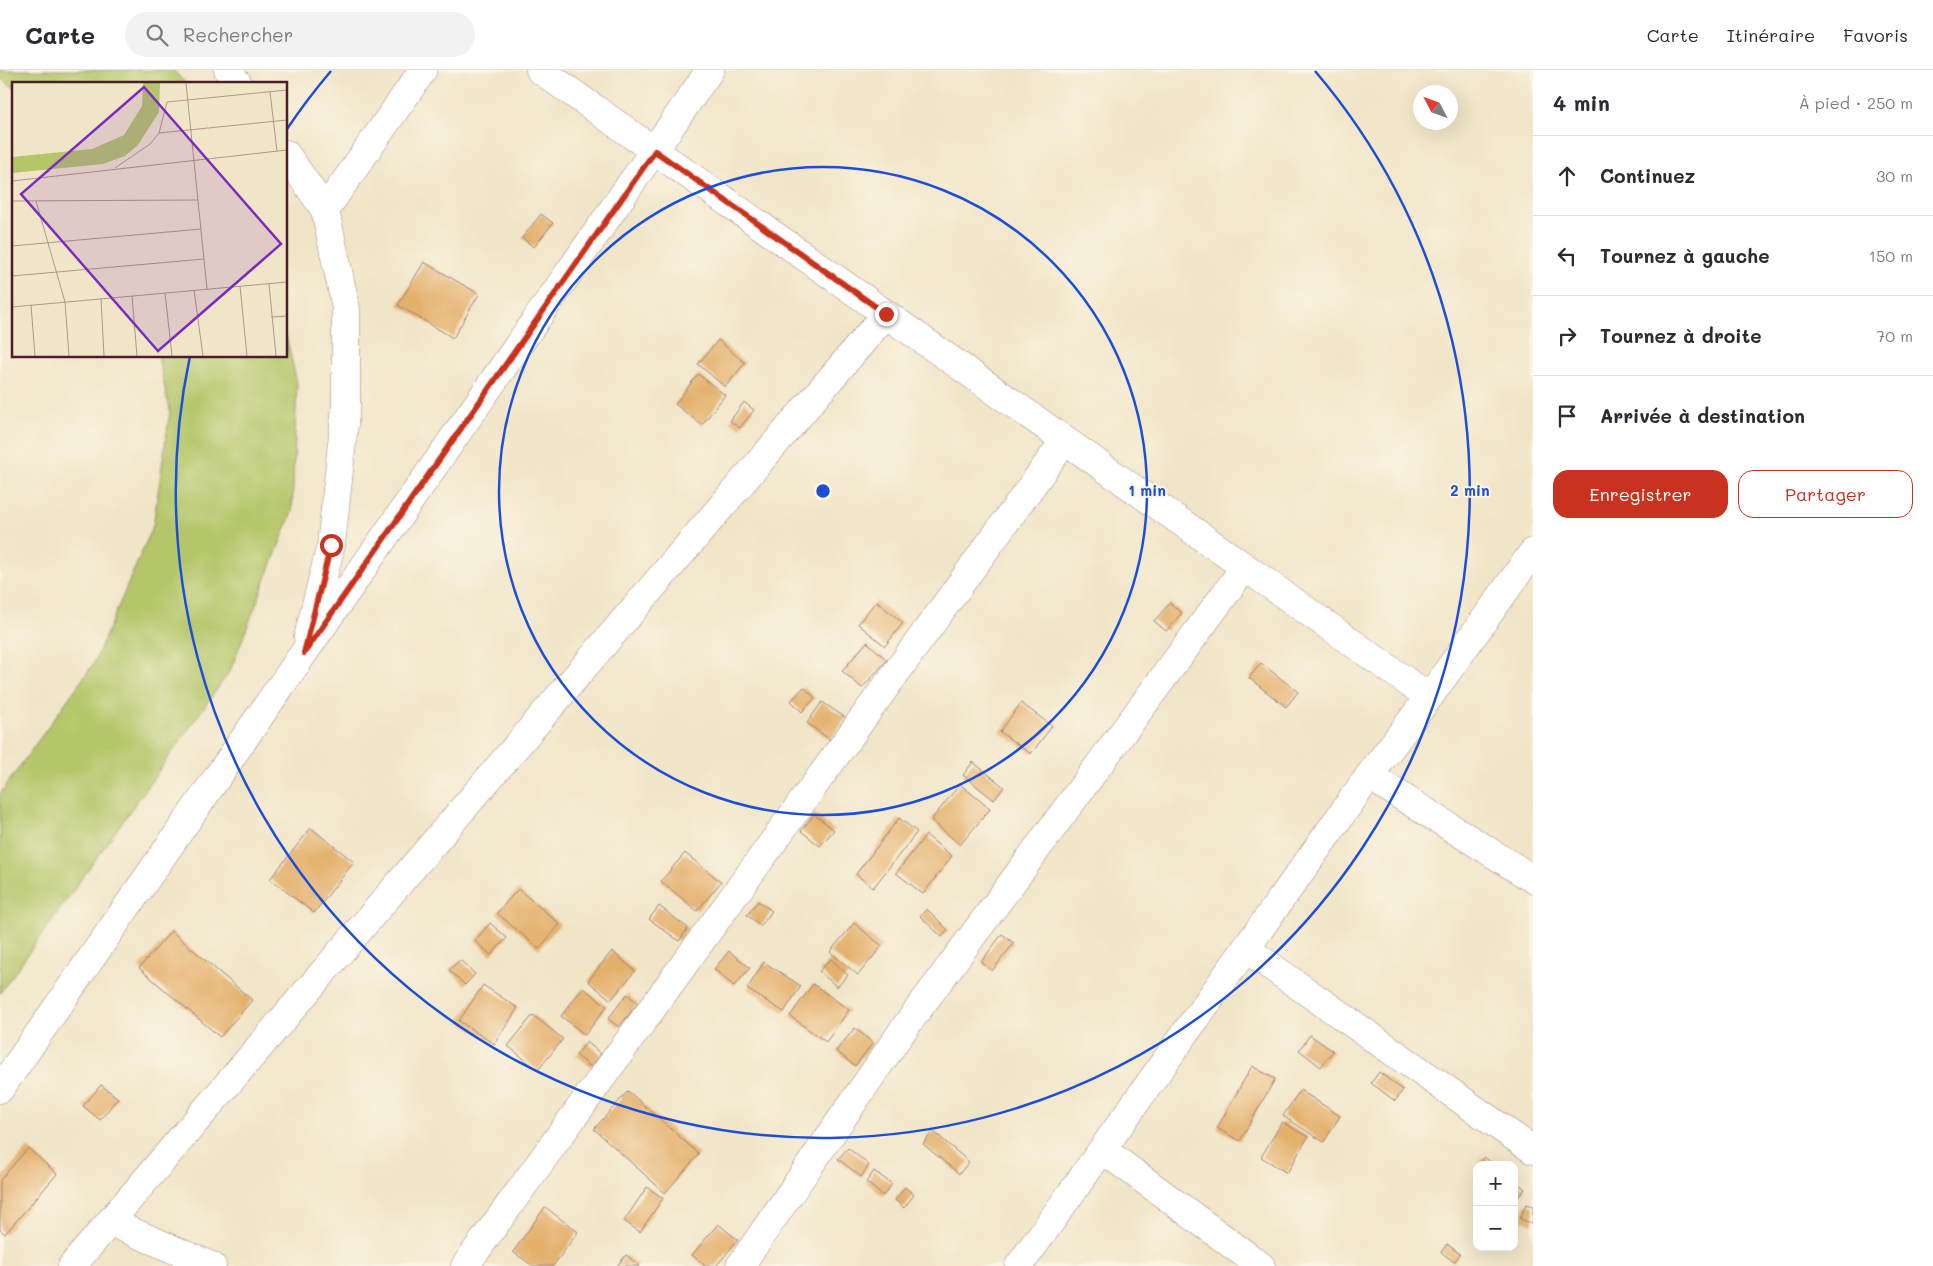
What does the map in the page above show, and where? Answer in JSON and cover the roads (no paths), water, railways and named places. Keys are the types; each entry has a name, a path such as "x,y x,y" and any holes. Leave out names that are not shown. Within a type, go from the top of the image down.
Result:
{"main road":[{"path":"228,70 237,82"},
{"path":"325,210 424,70"},
{"path":"540,70 1429,697"},
{"path":"0,1089 710,70"},
{"path":"288,157 325,210 346,308 346,406 331,545 304,653"},
{"path":"72,1266 886,314"},
{"path":"464,1266 1065,440"},
{"path":"1019,1266 1369,776 1429,697 1533,552"},
{"path":"740,1266 903,1030 1245,567"},
{"path":"1369,776 1533,879"},
{"path":"1246,949 1533,1150"},
{"path":"1103,1150 1262,1266"},
{"path":"110,1222 212,1266"}]}
